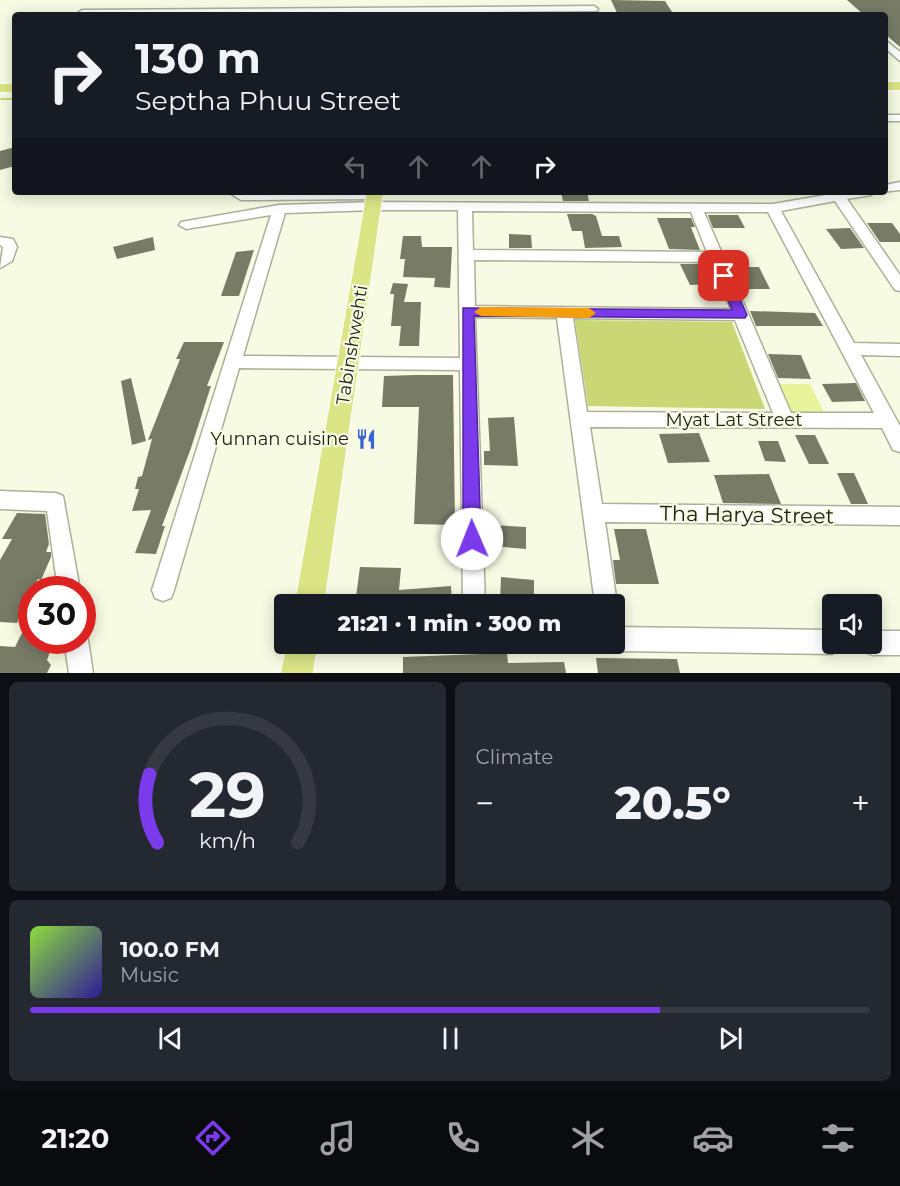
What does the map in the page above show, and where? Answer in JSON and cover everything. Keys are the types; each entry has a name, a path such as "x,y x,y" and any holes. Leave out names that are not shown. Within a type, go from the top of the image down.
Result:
{"main road":[{"name":"Tabinshwehti","path":"311,594 375,198"},
{"path":"297,673 300,654"}],"street":[{"path":"427,0 427,10"},
{"path":"412,12 476,5 593,8"},
{"path":"888,47 900,58"},
{"path":"240,195 277,199 375,198 465,207 696,208 772,208 850,195"},
{"path":"839,197 900,286"},
{"path":"186,225 277,199"},
{"path":"163,590 234,362 277,199"},
{"path":"465,207 474,594"},
{"path":"696,208 785,420"},
{"path":"772,208 900,444"},
{"path":"0,241 8,242 10,247 6,258 0,263"},
{"path":"466,255 715,256"},
{"path":"467,311 740,315"},
{"path":"564,313 605,594"},
{"path":"850,349 900,350"},
{"path":"234,362 468,364"},
{"name":"Myat Lat Street","path":"580,419 888,421"},
{"path":"1,503 56,502 67,576"},
{"name":"Tha Harya Street","path":"594,513 900,516"},
{"path":"625,639 822,642"},
{"path":"882,643 900,643"},
{"path":"78,654 81,673"}],"shaded area":[{"path":"575,320 732,322 765,409 588,406"},
{"path":"777,384 810,384 824,413 790,413"}],"building":[{"path":"611,0 665,1 672,12 617,12"},
{"path":"847,0 900,0 900,47 888,37 888,12 861,12"},
{"path":"12,148 12,167 0,170 0,151"},
{"path":"562,195 588,195 589,201 563,201"},
{"path":"567,214 596,216 602,236 619,236 622,247 585,248 582,231 572,231"},
{"path":"708,215 738,215 745,228 713,228"},
{"path":"657,218 691,218 695,227 691,227 700,250 669,249"},
{"path":"867,223 892,223 900,234 900,242 880,242"},
{"path":"850,228 864,248 841,249 826,229"},
{"path":"509,234 531,235 532,248 509,248"},
{"path":"403,236 421,236 422,247 452,247 450,288 434,287 435,278 403,277 405,259 400,259"},
{"path":"153,237 155,250 117,259 113,247"},
{"path":"254,250 239,296 221,296 236,252"},
{"path":"680,264 701,264 712,284 690,285"},
{"path":"730,267 759,267 770,289 740,289"},
{"path":"393,283 408,284 404,302 421,302 419,346 399,346 401,326 391,326 394,294 390,294"},
{"path":"750,311 815,313 823,326 756,326"},
{"path":"184,342 224,342 207,386 211,386 191,448 162,526 165,526 156,554 135,553 151,510 132,511 139,489 135,489 138,477 142,476 152,439 148,440 180,359 176,359"},
{"path":"768,354 801,355 811,379 778,378"},
{"path":"453,375 455,525 414,524 419,407 382,407 384,376"},
{"path":"131,378 146,441 132,445 121,381"},
{"path":"856,383 865,401 832,402 822,384"},
{"path":"514,417 518,466 484,465 484,451 490,451 488,418"},
{"path":"699,433 710,462 668,463 659,434"},
{"path":"795,435 815,435 829,464 809,464"},
{"path":"758,441 778,441 786,462 765,461"},
{"path":"837,473 854,473 868,504 851,504"},
{"path":"769,474 781,504 723,503 714,475"},
{"path":"17,513 45,514 49,544 46,552 51,552 51,557 43,576 18,576 17,623 0,622 0,560 12,539 2,539"},
{"path":"493,525 526,527 526,549 492,546"},
{"path":"614,529 646,529 659,584 616,584 613,560 620,560"},
{"path":"360,567 401,568 399,590 451,586 451,594 356,594"},
{"path":"501,577 534,580 534,594 500,594"},
{"path":"18,641 18,654 49,654 47,660 51,665 47,673 0,673 0,646 15,647"},
{"path":"507,654 508,663 564,662 566,673 403,673 403,657"},
{"path":"596,658 677,659 680,673 598,673"}],"waterway":[{"path":"0,99 12,99"}],"slow traffic":[{"path":"481,312 589,313"}],"place":[{"name":"Yunnan cuisine","path":"366,439"}],"route":[{"path":"472,539 467,311 740,315 724,276"}]}
